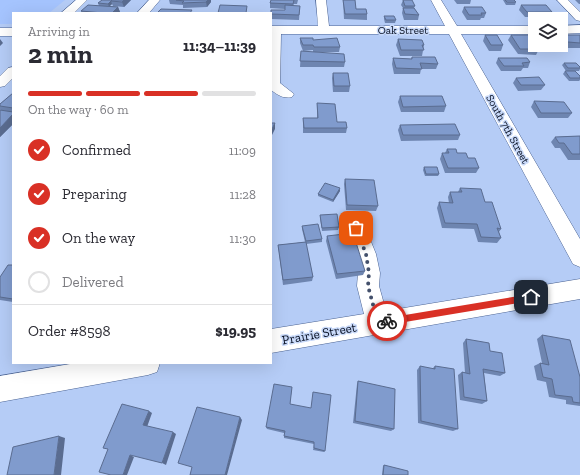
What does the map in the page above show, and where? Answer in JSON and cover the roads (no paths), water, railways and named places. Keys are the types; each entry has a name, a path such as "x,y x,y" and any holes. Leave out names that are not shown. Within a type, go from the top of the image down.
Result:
{"street":[{"path":"68,12 82,0"},
{"path":"144,12 154,0"},
{"path":"320,0 324,30"},
{"name":"South 7th Street","path":"436,0 580,258"},
{"path":"562,0 580,18"},
{"path":"568,30 580,29"},
{"path":"273,30 273,85 286,94"},
{"name":"Oak Street","path":"273,30 528,30"},
{"path":"0,32 12,32"},
{"path":"0,83 12,72"},
{"path":"351,220 356,228 366,254 369,273 368,286 378,323"},
{"name":"Prairie Street","path":"272,341 580,289"},
{"path":"0,389 142,364"}]}
